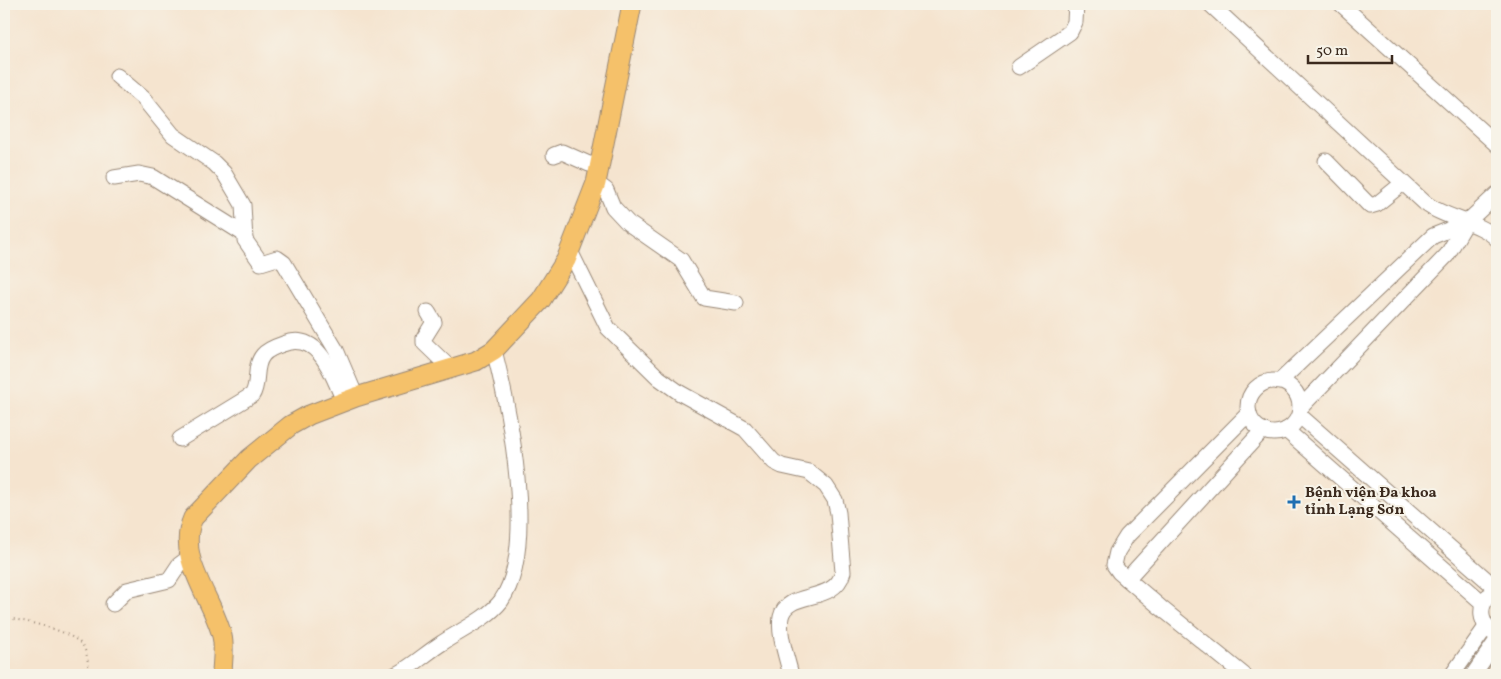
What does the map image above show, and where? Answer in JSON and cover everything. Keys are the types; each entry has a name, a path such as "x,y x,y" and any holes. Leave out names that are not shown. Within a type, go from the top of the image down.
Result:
{"main road":[{"path":"222,675 223,638 197,578 191,556 188,530 193,518 249,459 282,431 309,415 350,399 476,362 494,350 541,300 570,251 596,183 632,4"}],"street":[{"path":"1019,67 1070,32 1075,22 1076,4"},
{"path":"1210,4 1433,209 1447,217 1486,231 1497,239"},
{"path":"1342,4 1497,144"},
{"path":"117,76 147,103 172,135 214,163 224,173 243,205 245,240 257,260 264,263 277,258 284,264 336,350 350,399"},
{"path":"554,155 562,152 589,164 601,164"},
{"path":"1326,161 1359,197 1370,206 1377,204 1403,183"},
{"path":"114,178 139,174 153,177 244,234"},
{"path":"596,183 606,190 613,207 628,223 667,248 681,260 704,298 736,303"},
{"path":"1452,675 1492,631 1482,615 1483,603 1497,589 1299,411 1296,394 1292,388 1279,382 1264,383 1253,392 1250,398 1249,413 1256,426 1262,430 1274,433 1286,430 1299,411 1344,362 1447,255 1466,223 1497,194"},
{"path":"1279,382 1433,236 1466,223"},
{"path":"570,251 608,328 659,378 680,394 745,429 774,462 782,466 809,472 818,478 831,493 838,513 842,578 833,589 789,604 784,610 781,619 782,630 791,675"},
{"path":"428,312 434,322 424,338 424,343 451,369"},
{"path":"180,439 252,395 257,387 258,364 263,354 287,342 311,344 319,351 350,399"},
{"path":"395,675 496,606 501,600 512,576 517,532 517,469 509,412 494,350"},
{"path":"1244,675 1127,579 1114,564 1123,541 1249,413"},
{"path":"1127,579 1262,430"},
{"path":"1286,430 1483,603"},
{"path":"113,604 127,590 169,580 179,565 191,556"},
{"path":"1473,675 1497,640"}],"path":[{"path":"4,617 51,630 75,640 85,650 89,675"}],"building":[{"path":"1497,656 1497,675 1484,675"}],"place":[{"name":"Bệnh viện Đa khoa tỉnh Lạng Sơn","path":"1294,502"}]}
